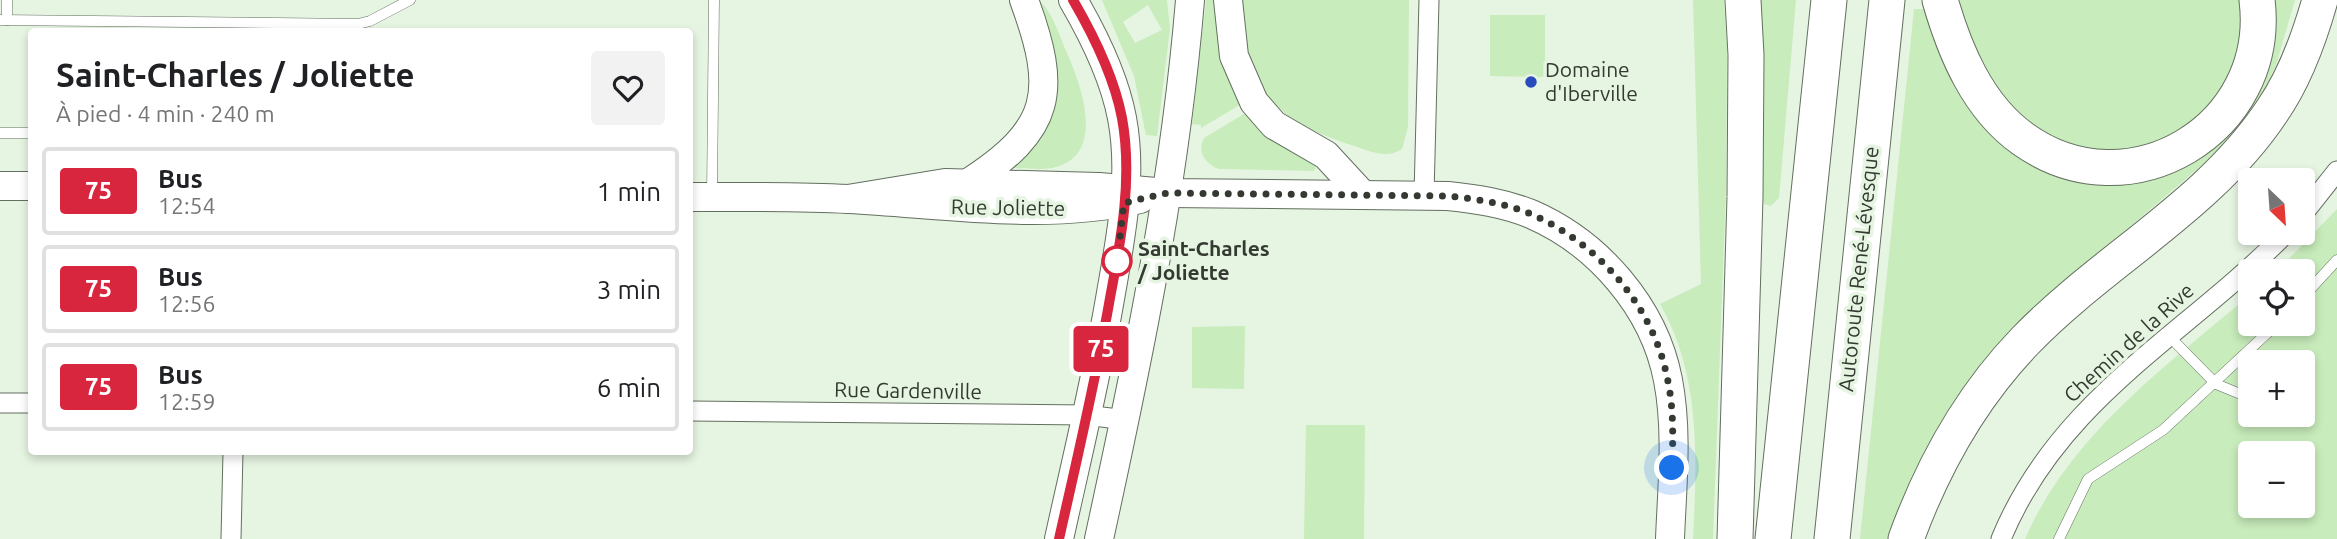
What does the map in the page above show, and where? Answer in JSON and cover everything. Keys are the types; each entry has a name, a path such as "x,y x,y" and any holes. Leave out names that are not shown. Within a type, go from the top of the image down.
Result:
{"highway":[{"path":"1735,539 1747,77 1743,0"},
{"path":"1773,539 1829,0"},
{"name":"Autoroute René-Lévesque","path":"1832,539 1887,0"},
{"path":"1940,0 1960,57 1983,99 2001,121 2049,155 2078,165 2108,169 2138,166 2164,158 2194,142 2220,120 2237,97 2253,61 2258,30 2257,0"},
{"path":"1906,539 1930,479 1953,436 2007,360 2062,306 2203,189 2251,141 2291,80 2320,0"}],"street":[{"path":"968,183 1016,148 1039,111 1044,63 1024,0"},
{"path":"1059,539 1104,334 1125,196 1125,143 1119,104 1101,54 1073,0"},
{"path":"1099,539 1126,421 1176,147 1190,0"},
{"path":"1228,0 1234,56 1254,102 1274,125 1326,155 1362,194"},
{"path":"1424,195 1429,0"},
{"path":"2315,199 2337,172"},
{"name":"Rue Joliette","path":"848,199 946,183 968,183 1125,196 1167,193 1424,195 1486,201 1530,214 1579,242 1626,289 1653,333 1669,387 1673,447 1670,539"},
{"path":"0,186 28,186"},
{"name":"Rue Joliette","path":"701,197 848,199 944,208 1091,209 1125,196"},
{"name":"Chemin de la Rive","path":"2001,539 2029,482 2065,434 2113,382 2272,245"},
{"path":"0,403 28,403"},
{"name":"Rue Gardenville","path":"693,411 1086,415 1126,421"},
{"path":"231,539 233,455"}],"lane":[{"path":"7,0 3,20 195,27 364,23 410,0"},
{"path":"701,197 714,0"},
{"path":"0,133 28,133"},
{"path":"2315,284 2337,260"},
{"path":"2168,335 2216,384 2238,393"},
{"path":"2059,539 2088,479 2163,430 2216,384 2265,336"}],"green space":[{"path":"1038,0 1055,23 1078,82 1086,118 1085,135 1080,150 1069,161 1047,169 1014,168 1043,131 1054,100 1057,69 1054,46"},
{"path":"1102,0 1167,0 1170,28 1157,136 1146,135 1134,76","holes":["1148,5 1162,30 1135,43 1123,22"]},
{"path":"1206,0 1218,0 1243,103 1201,128 1201,125 1192,124"},
{"path":"1242,0 1409,0 1408,127 1402,149 1383,154 1364,149 1322,134 1280,110 1266,95 1256,77 1249,55"},
{"path":"1693,0 1724,0 1727,46 1726,189 1713,539 1693,539 1695,448 1690,388 1673,331 1660,304 1701,284"},
{"path":"1759,0 1796,0 1779,198 1771,206 1764,204 1762,199"},
{"path":"1953,0 2243,0 2244,37 2219,101 2162,144 2099,154 2031,131 1996,93"},
{"path":"2269,0 2295,0 2276,65 2257,106 2230,141 2057,289 1949,410 1918,465 1888,539 1860,539 1914,9 1928,9 2008,144 2193,156"},
{"path":"1490,15 1545,15 1545,77 1490,76"},
{"path":"1249,111 1317,164 1314,171 1219,169 1210,164 1202,153 1204,138"},
{"path":"2337,209 2337,539 2025,539 2044,502 2067,467 2094,435 2154,376 2238,305 2238,336 2315,336 2315,259 2289,259 2302,245 2315,245 2315,232"},
{"path":"1245,326 1244,389 1192,388 1192,327"},
{"path":"1306,425 1365,425 1364,539 1304,539"}],"bus line":[{"name":"75","path":"1059,539 1104,334 1119,244 1126,156 1122,119 1111,78 1073,0"}],"place":[{"name":"Domaine d'Iberville","path":"1531,82"},
{"name":"Saint-Charles / Joliette","path":"1117,261"}],"route":[{"path":"1117,261 1124,203 1167,193 1448,196 1502,204 1530,214 1567,233 1588,249 1619,281 1645,318 1662,356 1669,387 1672,468"}]}
